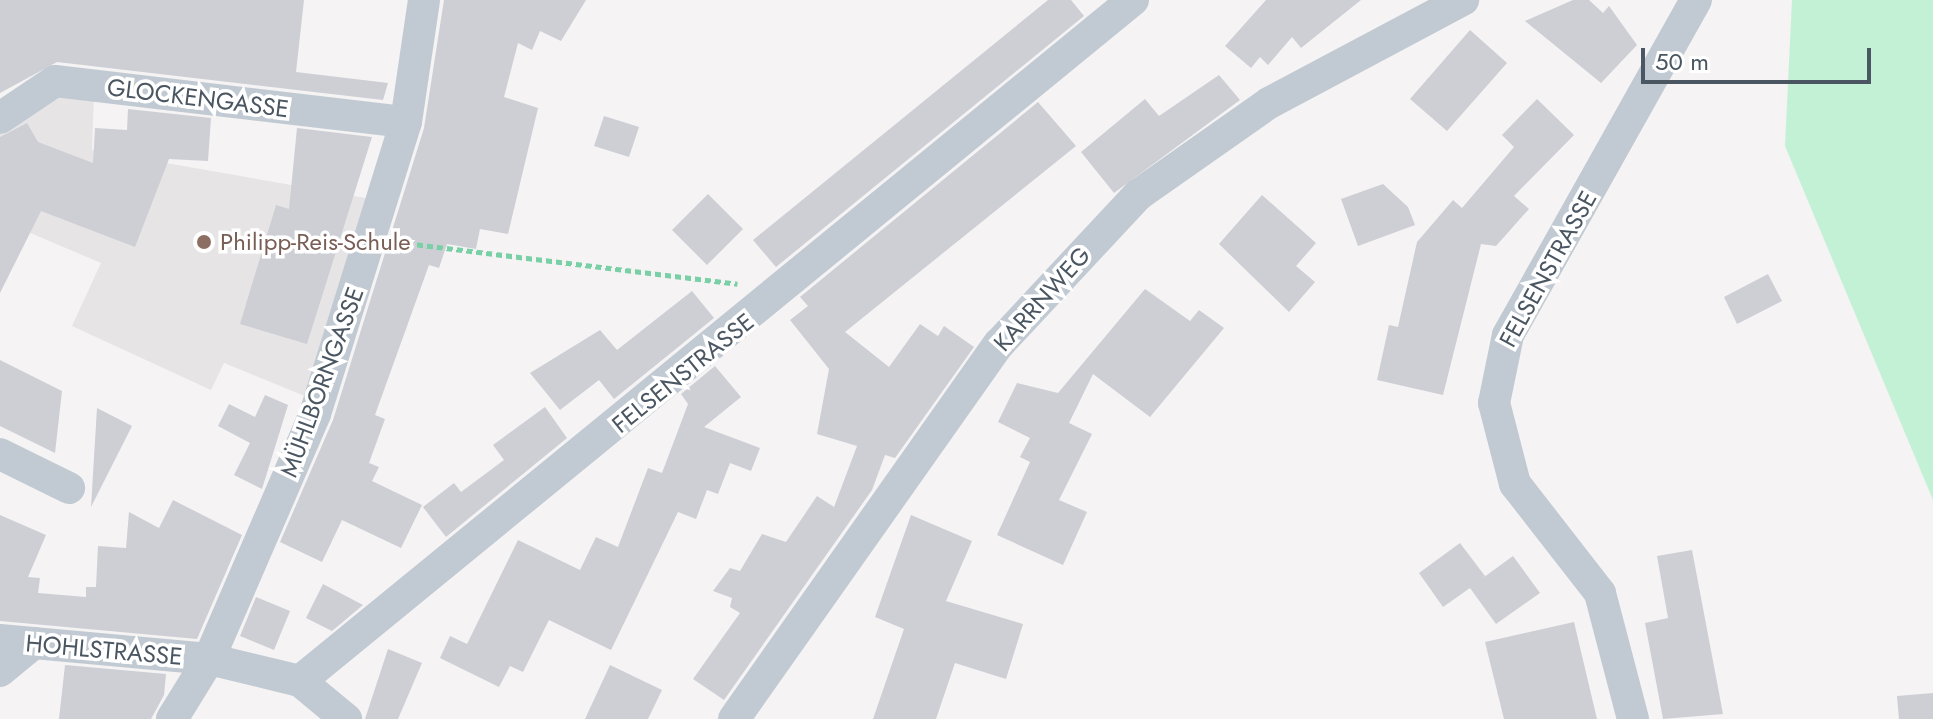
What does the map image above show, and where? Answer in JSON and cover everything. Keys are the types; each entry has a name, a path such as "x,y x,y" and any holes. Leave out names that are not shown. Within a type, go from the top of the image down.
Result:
{"street":[{"name":"MÜHLBORNGASSE","path":"172,719 209,659 315,414 373,239 406,122 424,0"},
{"name":"FELSENSTRASSE","path":"300,681 785,291 1133,0"},
{"name":"KARRNWEG","path":"734,719 999,344 1138,195 1269,103 1463,0"},
{"name":"FELSENSTRASSE","path":"1633,719 1606,607 1515,484 1494,403 1508,335 1696,0"},
{"name":"GLOCKENGASSE","path":"0,118 55,81 406,122"},
{"path":"0,454 69,488"},
{"name":"HOHLSTRASSE","path":"0,640 209,659"},
{"path":"0,671 34,643"},
{"path":"209,659 300,681 346,719"}],"path":[{"path":"373,239 785,291"}],"shaded area":[{"name":"Philipp-Reis-Schule","path":"56,89 94,94 92,150 371,199 312,399 224,363 211,390 72,326 101,263 0,220 0,125"}],"green space":[{"path":"1792,0 1933,0 1933,500 1785,146"}],"building":[{"path":"0,0 304,0 296,72 388,83 383,100 57,62 0,93"},
{"path":"444,0 586,0 561,41 540,31 532,50 518,43 504,97 538,108 508,234 480,229 476,249 447,244 439,268 429,265 375,415 385,419 369,463 379,467 372,481 422,505 401,548 342,520 322,562 280,542 333,420 424,128"},
{"path":"1048,0 1071,0 1084,16 776,267 753,240"},
{"path":"1266,0 1361,0 1301,48 1292,37 1268,65 1260,57 1251,68 1225,46"},
{"path":"1573,0 1589,0 1603,13 1609,6 1637,45 1601,83 1525,21"},
{"path":"1470,30 1507,63 1447,131 1410,99"},
{"path":"1219,75 1240,100 1114,193 1081,152 1145,99 1159,116"},
{"path":"1537,99 1574,135 1514,196 1529,209 1496,246 1481,244 1443,395 1377,380 1389,325 1398,327 1417,242 1453,200 1462,208 1514,147 1502,135"},
{"path":"1038,102 1076,146 845,332 889,367 920,324 938,336 944,326 974,347 895,458 885,455 872,490 724,700 693,679 740,613 730,607 732,598 713,591 730,568 740,571 762,534 786,542 817,496 834,507 857,446 817,434 829,369 790,320 808,306 800,297"},
{"path":"128,109 211,118 208,161 169,159 135,247 41,211 0,293 0,137 27,123 38,142 93,163 95,128 127,130"},
{"path":"604,116 639,127 629,157 594,146"},
{"path":"297,128 372,137 307,344 240,324 276,205 289,209"},
{"path":"1383,184 1408,207 1415,225 1358,246 1341,199"},
{"path":"708,194 743,229 707,265 672,230"},
{"path":"1262,195 1316,243 1296,266 1315,282 1289,312 1219,244"},
{"path":"1768,274 1782,301 1737,324 1724,297"},
{"path":"1145,289 1190,321 1199,310 1224,328 1150,417 1093,374 1069,423 1092,434 1059,500 1087,512 1063,565 997,535 1030,462 1020,457 1030,438 998,422 1017,383 1058,393"},
{"path":"692,291 714,318 614,399 599,380 560,410 530,373 600,330 617,350"},
{"path":"0,360 62,391 55,453 0,426"},
{"path":"715,366 741,397 704,427 760,448 751,471 730,463 718,494 707,490 696,519 678,512 611,650 549,620 523,672 510,666 499,687 440,658 450,636 467,644 518,540 580,570 596,537 618,547 648,468 662,473 688,404 681,394"},
{"path":"265,395 288,405 262,489 234,475 250,443 218,426 229,404 255,417"},
{"path":"545,407 567,438 446,537 423,507 454,483 461,492 504,460 493,445"},
{"path":"97,408 132,426 91,507"},
{"path":"173,500 242,535 197,639 0,621 0,515 46,535 28,577 40,578 38,593 86,597 86,587 96,587 98,546 126,548 129,512 159,528"},
{"path":"911,515 972,541 946,601 1023,624 1006,679 955,663 936,719 873,719 904,629 875,617"},
{"path":"1460,543 1485,576 1480,580 1513,556 1540,593 1496,624 1470,588 1443,607 1419,573"},
{"path":"1692,550 1723,714 1663,719 1645,623 1668,618 1657,556"},
{"path":"323,584 363,605 332,631 306,618"},
{"path":"256,597 290,611 274,650 240,636"},
{"path":"1574,622 1597,719 1504,719 1485,642"},
{"path":"388,649 422,663 398,719 365,719"},
{"path":"65,665 166,674 164,695 151,719 59,719"},
{"path":"610,665 662,690 648,719 585,719"},
{"path":"1933,693 1933,719 1899,719 1897,696"}],"place":[{"name":"Philipp-Reis-Schule","path":"204,242"}]}
